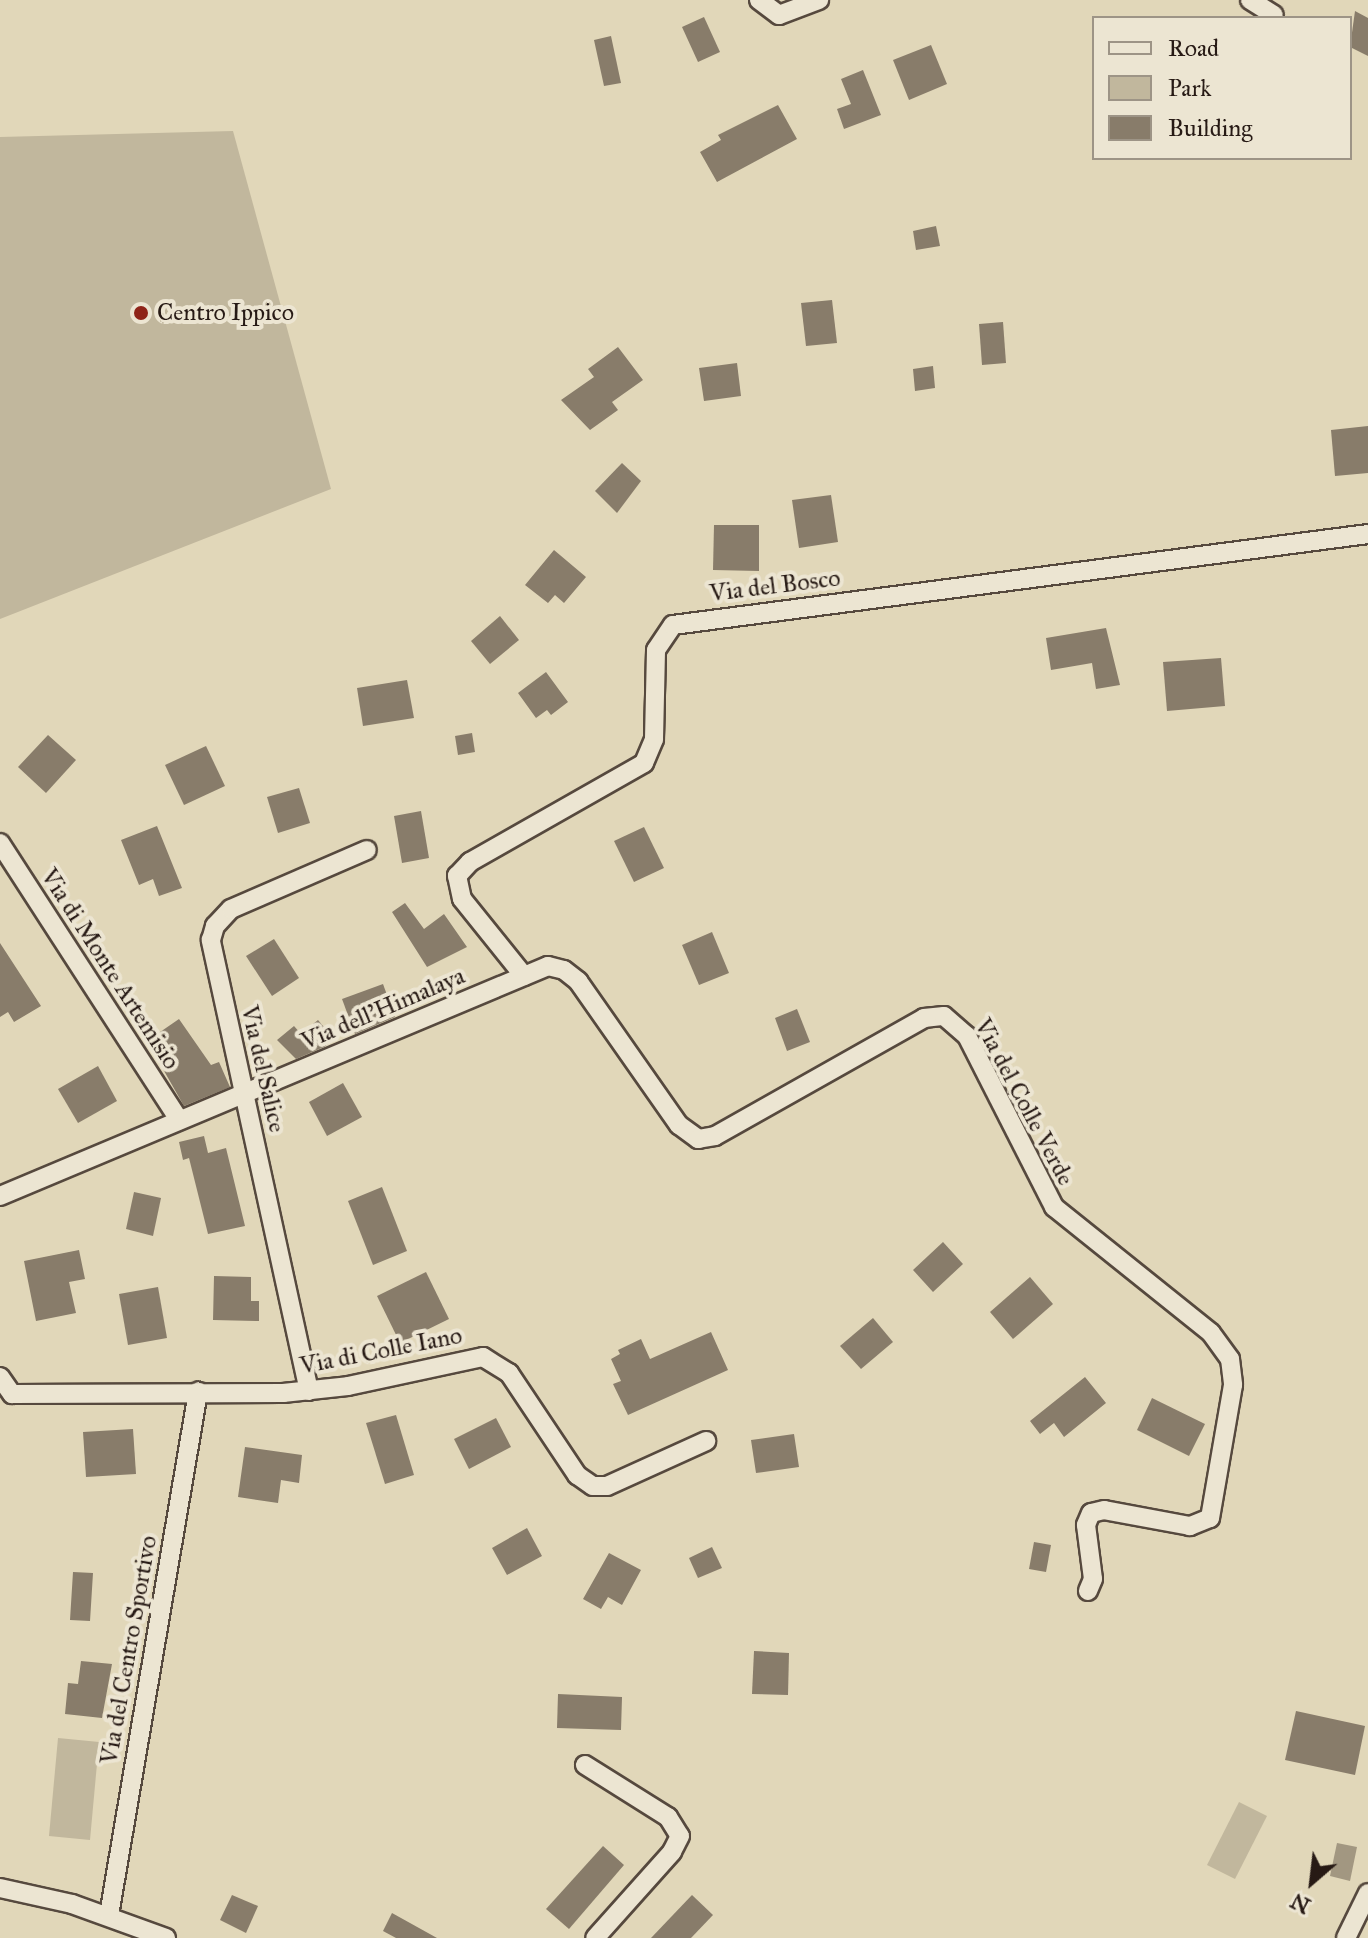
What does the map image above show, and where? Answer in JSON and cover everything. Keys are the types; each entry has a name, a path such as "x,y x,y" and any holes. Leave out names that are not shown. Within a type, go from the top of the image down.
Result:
{"street":[{"path":"759,0 779,15 819,0"},
{"path":"1250,0 1274,15"},
{"name":"Via del Bosco","path":"524,976 462,899 457,876 470,862 644,763 654,739 656,650 673,625 1368,534"},
{"name":"Via di Monte Artemisio","path":"0,843 179,1120"},
{"name":"Via del Salice","path":"309,1391 212,955 215,926 236,907 367,850"},
{"name":"Via dell'Himalaya","path":"0,1196 548,966 564,970"},
{"name":"Via del Colle Verde","path":"564,970 582,987 679,1125 698,1139 715,1136 924,1018 944,1016 962,1029 1054,1207 1211,1333 1232,1366 1210,1518 1190,1526 1104,1510 1091,1513 1086,1525 1093,1579 1088,1591"},
{"name":"Via di Colle Iano","path":"0,1377 6,1398 309,1391 473,1357 489,1358 509,1373 577,1475 598,1487 706,1441"},
{"name":"Via del Centro Sportivo","path":"109,1915 198,1392"},
{"path":"585,1765 668,1817 680,1836 668,1857 595,1938"},
{"path":"0,1888 109,1915 166,1938"},
{"path":"1346,1938 1368,1893"}],"green space":[{"name":"Centro Ippico","path":"233,131 331,489 0,619 0,137"},
{"path":"58,1738 99,1742 90,1840 49,1836"},
{"path":"1239,1802 1267,1816 1235,1879 1207,1865"}],"shaded area":[{"path":"1337,1843 1357,1847 1350,1881 1330,1876"}],"building":[{"path":"1355,11 1368,18 1368,56 1352,48"},
{"path":"704,17 720,52 698,62 682,27"},
{"path":"611,36 621,83 604,86 594,40"},
{"path":"931,45 947,84 909,100 893,60"},
{"path":"863,70 881,115 844,129 837,109 851,104 841,79"},
{"path":"778,105 797,139 717,182 700,152 721,140 718,135"},
{"path":"936,226 940,246 916,250 913,231"},
{"path":"832,300 837,343 806,346 801,303"},
{"path":"1003,322 1006,363 982,365 979,324"},
{"path":"618,347 643,380 612,402 618,410 590,430 561,400 594,377 588,369"},
{"path":"737,363 741,396 704,401 699,368"},
{"path":"933,366 935,388 915,391 913,369"},
{"path":"1368,426 1368,473 1335,476 1331,430"},
{"path":"622,463 641,481 617,513 595,491"},
{"path":"831,495 838,542 799,548 792,500"},
{"path":"714,525 759,525 759,571 713,570"},
{"path":"554,550 586,577 564,603 555,595 548,603 525,585"},
{"path":"500,616 519,640 490,664 471,641"},
{"path":"1106,628 1120,685 1096,689 1092,663 1051,670 1046,638"},
{"path":"1221,658 1225,706 1167,711 1163,662"},
{"path":"546,672 568,702 551,715 547,710 536,718 518,693"},
{"path":"407,680 414,718 363,726 357,688"},
{"path":"472,733 475,752 458,755 455,736"},
{"path":"48,735 76,760 46,793 18,767"},
{"path":"206,746 225,786 184,805 165,765"},
{"path":"299,788 310,823 278,833 267,797"},
{"path":"421,811 429,858 402,863 394,816"},
{"path":"157,826 182,888 159,896 153,879 139,885 121,840"},
{"path":"644,827 664,868 634,882 614,841"},
{"path":"405,903 424,929 444,914 467,947 427,967 392,912"},
{"path":"712,932 729,973 699,985 682,945"},
{"path":"274,939 299,978 272,996 246,956"},
{"path":"0,943 41,1006 14,1022 8,1012 0,1017"},
{"path":"383,984 395,1017 355,1034 342,999"},
{"path":"797,1009 810,1042 787,1051 775,1018"},
{"path":"179,1019 211,1065 219,1062 230,1087 184,1106 147,1041"},
{"path":"318,1020 334,1039 324,1047 296,1059 277,1040 294,1026 301,1034"},
{"path":"98,1066 117,1101 78,1123 58,1089"},
{"path":"343,1083 362,1117 327,1136 309,1102"},
{"path":"204,1136 208,1153 226,1148 245,1226 208,1234 189,1158 183,1160 179,1142"},
{"path":"382,1187 407,1251 373,1265 348,1201"},
{"path":"134,1192 161,1198 153,1236 126,1229"},
{"path":"943,1242 963,1264 933,1292 913,1270"},
{"path":"79,1250 85,1279 69,1282 76,1313 36,1321 24,1261"},
{"path":"426,1272 449,1319 400,1343 377,1296"},
{"path":"214,1276 251,1277 251,1301 259,1301 259,1321 213,1320"},
{"path":"1030,1277 1053,1304 1013,1339 990,1312"},
{"path":"158,1287 167,1338 128,1345 119,1294"},
{"path":"873,1318 893,1342 861,1369 840,1346"},
{"path":"711,1332 728,1370 628,1415 613,1384 621,1381 611,1359 620,1354 618,1350 641,1339 650,1359"},
{"path":"1085,1377 1106,1403 1064,1437 1054,1423 1040,1434 1030,1421"},
{"path":"1152,1398 1205,1424 1189,1456 1137,1430"},
{"path":"396,1415 414,1475 385,1484 366,1423"},
{"path":"496,1418 511,1447 469,1469 454,1439"},
{"path":"133,1429 136,1474 86,1477 83,1432"},
{"path":"794,1434 799,1467 756,1473 751,1440"},
{"path":"245,1447 302,1455 299,1483 281,1480 278,1503 238,1497"},
{"path":"527,1528 542,1556 507,1575 492,1548"},
{"path":"1034,1542 1051,1545 1046,1572 1029,1569"},
{"path":"712,1547 722,1568 698,1578 689,1558"},
{"path":"609,1553 641,1570 622,1605 608,1597 601,1609 583,1599"},
{"path":"73,1572 93,1573 90,1621 70,1620"},
{"path":"754,1651 789,1653 788,1695 752,1694"},
{"path":"81,1661 112,1664 102,1718 65,1714 68,1683 78,1684"},
{"path":"558,1694 622,1697 621,1730 557,1728"},
{"path":"1296,1711 1365,1726 1355,1775 1285,1760"},
{"path":"603,1846 624,1865 569,1929 546,1909"},
{"path":"232,1895 258,1906 246,1933 220,1920"},
{"path":"692,1895 713,1915 691,1938 651,1938"},
{"path":"392,1913 437,1938 396,1938 383,1931"}],"place":[{"name":"Centro Ippico","path":"141,313"}]}
